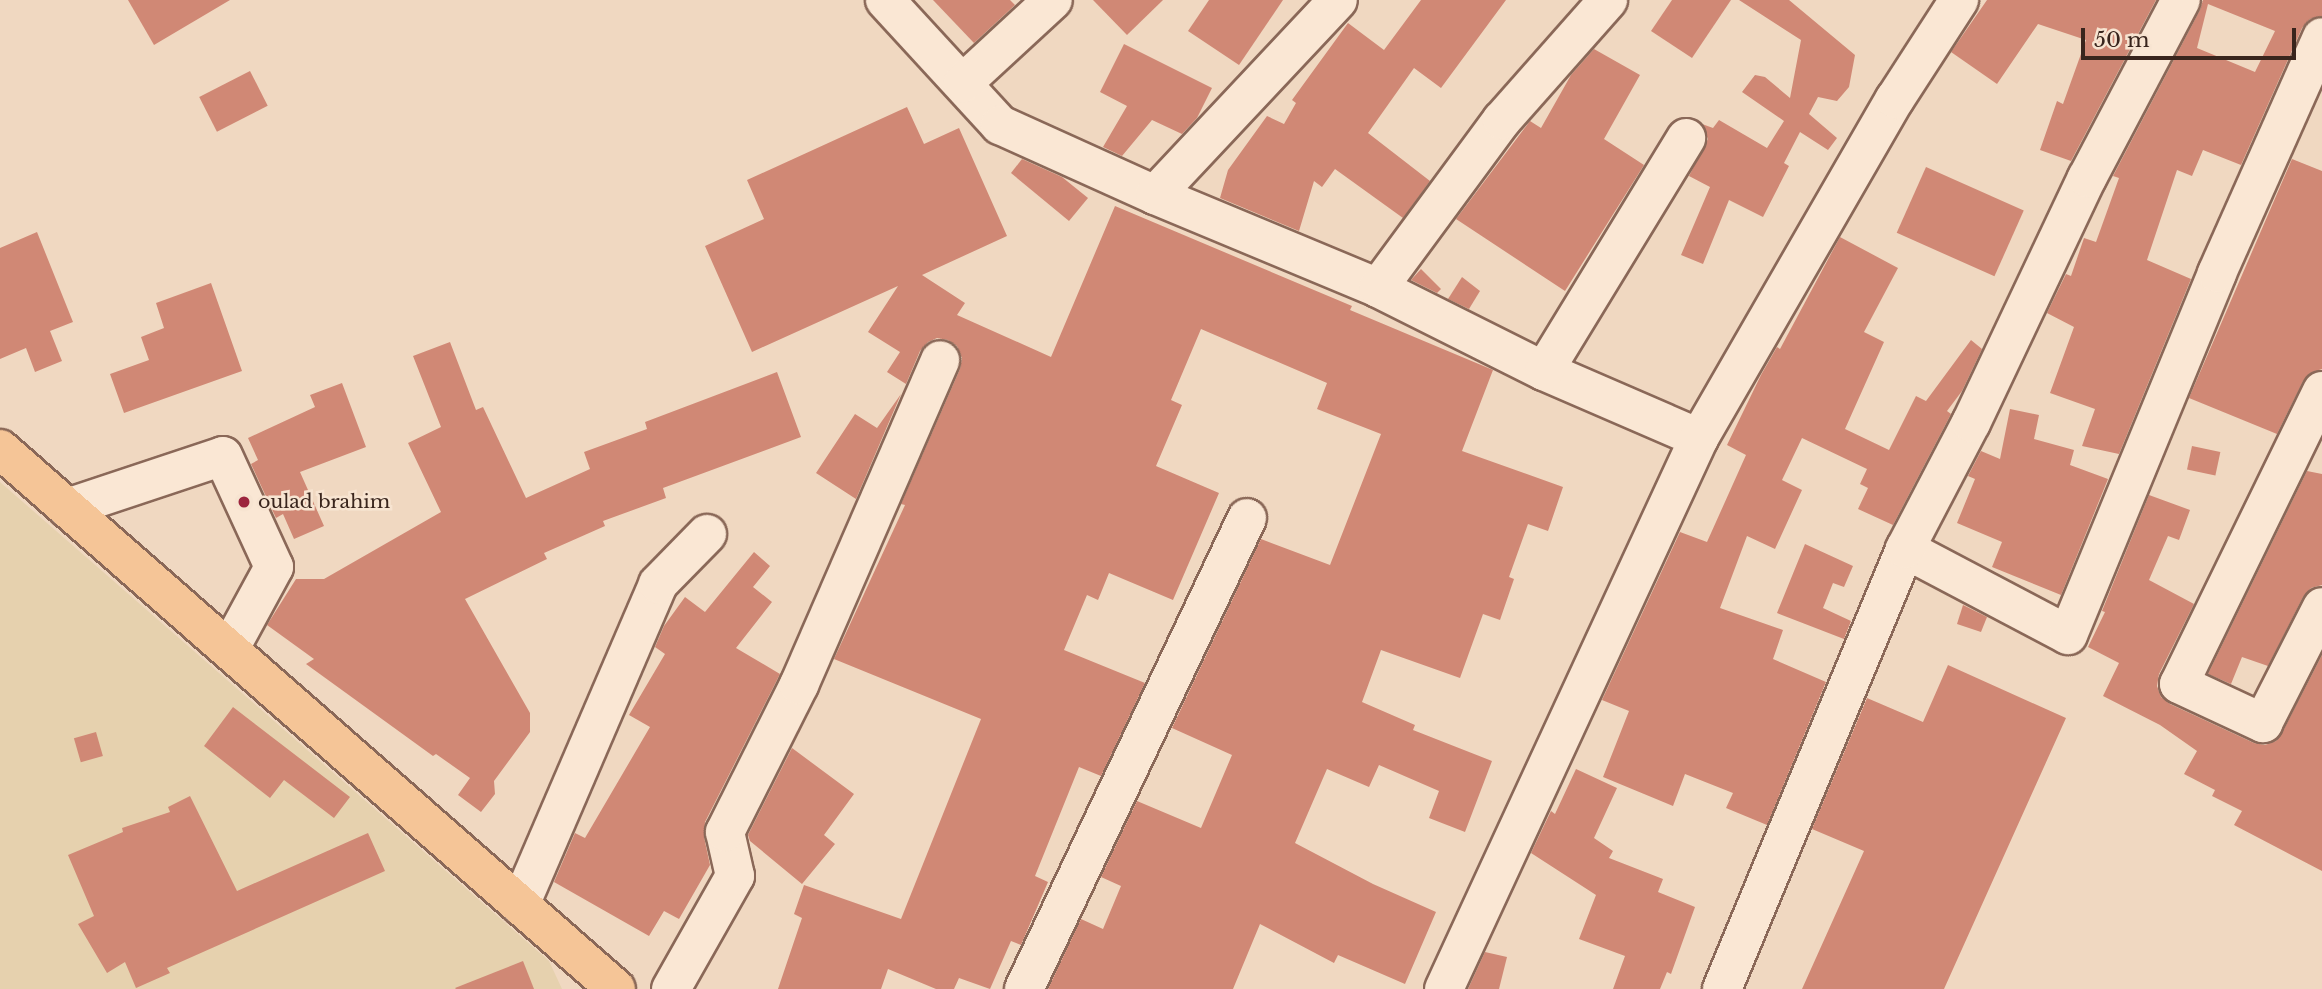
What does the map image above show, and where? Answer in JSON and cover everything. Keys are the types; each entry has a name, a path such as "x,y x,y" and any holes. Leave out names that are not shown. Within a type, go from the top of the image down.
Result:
{"main road":[{"path":"0,449 616,989"}],"street":[{"path":"885,0 1000,125 1155,195 1378,288 1544,371 1699,438"},
{"path":"963,83 1053,0"},
{"path":"1155,195 1338,0"},
{"path":"1378,288 1502,120 1608,0"},
{"path":"1444,989 1699,438 1895,99 1959,0"},
{"path":"1722,989 1905,549 1971,423 2087,178 2181,0"},
{"path":"1905,549 2068,635 2212,286 2322,37"},
{"path":"1544,371 1686,138"},
{"path":"671,989 735,876 725,832 799,685 940,360"},
{"path":"2322,391 2179,684 2263,723 2322,607"},
{"path":"67,508 223,456 274,567 229,650"},
{"path":"1024,989 1247,518"},
{"path":"520,905 658,584 707,534"}],"shaded area":[{"path":"0,482 549,961 562,989 0,989"}],"building":[{"path":"128,0 230,0 154,45"},
{"path":"933,0 1010,0 1015,5 974,43"},
{"path":"1093,0 1163,0 1127,35"},
{"path":"1209,0 1283,0 1239,65 1188,31"},
{"path":"1421,0 1506,0 1441,88 1414,68 1368,133 1430,181 1403,218 1335,169 1322,187 1314,181 1299,231 1220,198 1228,170 1267,116 1284,124 1296,103 1292,100 1348,23 1384,50"},
{"path":"1672,0 1731,0 1692,58 1651,31"},
{"path":"1739,0 1789,0 1855,55 1849,87 1837,101 1818,97 1809,114 1837,138 1828,150 1800,132 1784,163 1789,166 1763,217 1729,200 1703,264 1681,255 1710,187 1689,176 1708,139 1702,124 1713,128 1719,120 1767,148 1784,121 1742,92 1755,75 1765,77 1790,98 1801,40"},
{"path":"1987,0 2156,0 2071,161 2040,150 2057,101 2063,104 2086,40 2038,24 1997,84 1951,52"},
{"path":"2203,0 2322,0 2322,16 2310,19 2302,28 2241,165 2203,150 2192,176 2177,170 2147,260 2191,279 2119,454 2082,446 2095,409 2050,393 2074,327 2047,313 2066,274 2071,276 2084,238 2096,242 2119,178 2113,176","holes":["2208,4 2275,31 2255,72 2197,48"]},
{"path":"1124,44 1212,88 1197,118 1182,134 1152,120 1122,156 1103,147 1127,106 1100,92"},
{"path":"1594,49 1640,75 1604,139 1644,165 1565,291 1456,219 1530,121 1541,128 1571,75"},
{"path":"250,71 268,106 217,132 199,97"},
{"path":"907,107 924,144 959,128 1007,236 922,275 965,303 957,315 1051,357 1115,206 1352,306 1350,310 1493,370 1462,451 1563,487 1548,531 1528,524 1509,577 1514,579 1500,620 1483,614 1460,678 1381,650 1362,702 1415,725 1413,730 1492,761 1465,832 1429,818 1439,791 1379,765 1369,787 1327,769 1295,843 1373,884 1436,912 1405,984 1338,955 1334,963 1260,924 1233,989 1048,989 1081,919 1103,929 1121,886 1101,877 1137,801 1201,828 1232,755 1172,728 1261,539 1330,565 1381,434 1317,409 1327,383 1201,329 1171,400 1182,405 1156,466 1219,493 1173,600 1109,573 1098,600 1087,595 1064,650 1145,683 1101,776 1079,767 1035,876 1048,882 1021,945 1011,941 990,989 959,978 954,989 936,989 888,969 881,989 778,989 802,918 794,914 804,885 901,919 981,719 834,659 905,505 901,504 960,369 962,358 957,346 948,340 937,338 928,342 920,351 906,384 887,372 900,352 868,332 898,286 752,352 705,246 764,219 747,180"},
{"path":"1022,159 1062,177 1088,198 1069,221 1011,173"},
{"path":"2292,159 2322,171 2322,369 2310,373 2303,381 2277,434 2189,398"},
{"path":"1926,167 2024,211 1994,276 1897,233"},
{"path":"37,232 73,322 50,331 62,361 35,372 26,348 0,359 0,248"},
{"path":"1840,237 1898,268 1864,332 1884,342 1845,429 1889,450 1916,396 1926,401 1971,340 1982,349 1962,391 1947,411 1951,414 1893,525 1858,509 1868,488 1860,484 1867,469 1802,438 1782,480 1802,490 1775,549 1747,536 1720,608 1783,630 1773,659 1826,682 1767,825 1726,808 1733,793 1685,774 1673,806 1603,777 1629,711 1602,700 1680,532 1707,542 1746,455 1727,445 1761,375 1777,347 1780,349"},
{"path":"1421,269 1441,289 1437,293 1411,280"},
{"path":"1462,277 1480,291 1469,309 1448,299"},
{"path":"211,283 242,371 124,413 110,374 149,360 141,337 164,328 156,303"},
{"path":"450,342 476,410 483,407 526,498 590,469 584,452 647,429 645,422 777,372 801,437 663,488 666,498 603,521 605,526 544,553 547,559 465,599 530,713 530,732 494,781 495,794 481,812 458,795 470,778 436,754 433,756 306,664 314,659 267,625 296,579 324,579 441,512 408,443 441,427 413,356"},
{"path":"342,383 366,447 300,472 324,526 294,539 283,514 276,518 251,464 258,460 248,438 315,407 310,395"},
{"path":"901,394 856,499 816,473 855,414 877,428"},
{"path":"2010,409 2039,415 2034,439 2074,450 2070,465 2108,479 2061,595 1992,567 2002,542 1957,523 1975,479 1968,476 1981,451 2000,459"},
{"path":"2192,446 2220,452 2215,476 2187,469"},
{"path":"2307,471 2322,474 2322,585 2311,588 2303,597 2268,666 2242,657 2231,684 2208,674"},
{"path":"2149,495 2190,510 2179,540 2168,536 2149,580 2194,604 2159,674 2157,686 2161,697 2170,704 2254,743 2265,745 2276,741 2282,733 2322,655 2322,871 2234,825 2242,811 2212,796 2215,790 2184,774 2197,751 2160,725 2103,696 2119,663 2088,647 2105,612 2102,611"},
{"path":"1805,544 1853,566 1844,587 1833,583 1823,608 1851,621 1844,639 1777,613"},
{"path":"754,552 770,566 753,587 772,602 736,648 780,674 705,822 704,837 710,865 679,919 664,911 649,936 554,882 575,833 585,838 650,727 629,715 665,654 655,647 664,626 685,597 705,612"},
{"path":"1963,605 1987,617 1981,632 1957,624"},
{"path":"1948,665 2066,718 1944,989 1802,989 1864,851 1812,829 1867,698 1923,722"},
{"path":"233,707 350,797 334,818 284,780 270,798 204,746"},
{"path":"96,732 103,756 81,762 74,738"},
{"path":"792,748 854,794 824,835 835,844 802,884 750,841 748,835"},
{"path":"1576,769 1617,788 1594,838 1613,851 1609,858 1663,879 1658,892 1695,907 1671,974 1667,972 1660,989 1613,989 1625,956 1579,939 1596,895 1531,853 1551,811 1555,814"},
{"path":"190,796 237,891 368,833 385,871 167,968 170,973 136,988 125,962 107,973 78,924 94,916 68,855 123,832 122,828 170,812 168,807"},
{"path":"1485,952 1507,957 1499,989 1468,989"},
{"path":"523,961 534,989 455,988"}],"place":[{"name":"oulad brahim","path":"244,502"}]}
